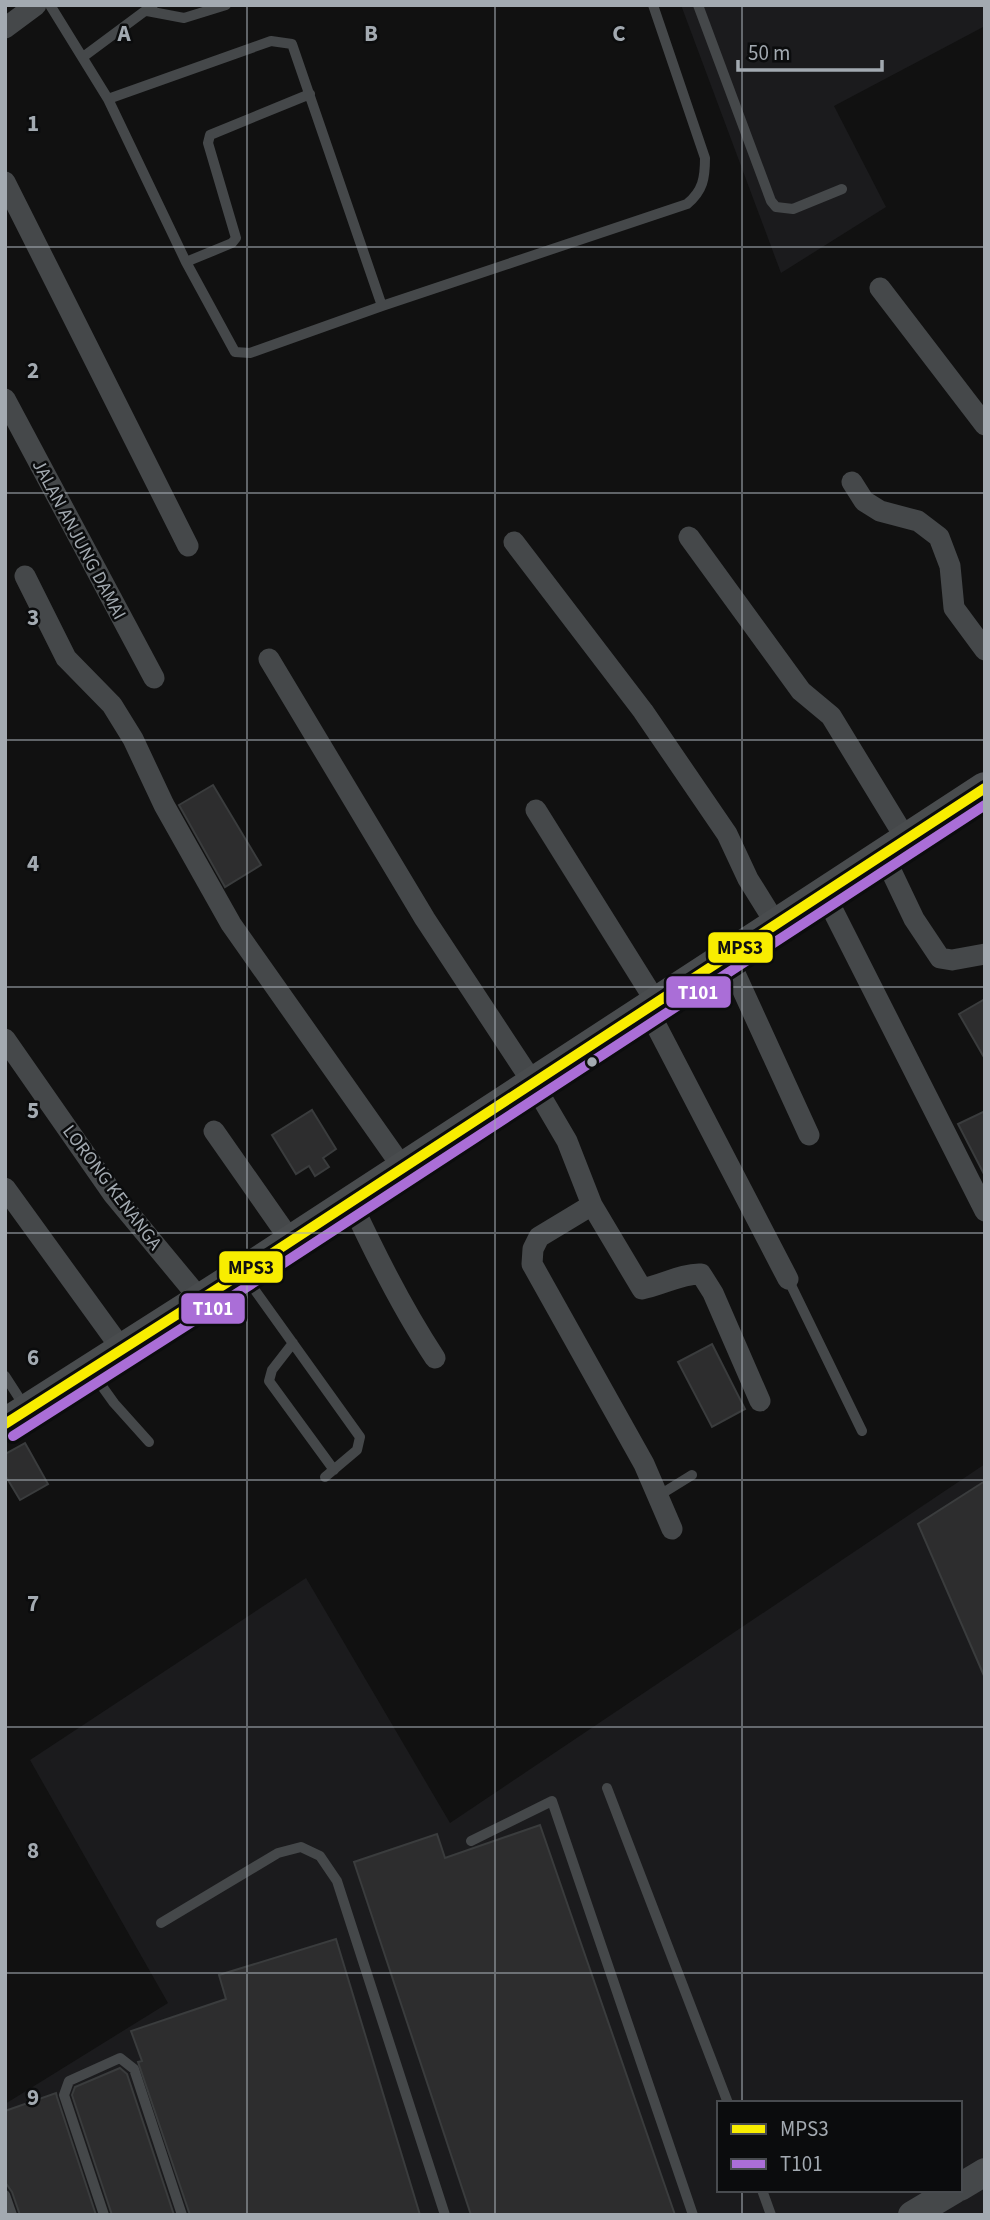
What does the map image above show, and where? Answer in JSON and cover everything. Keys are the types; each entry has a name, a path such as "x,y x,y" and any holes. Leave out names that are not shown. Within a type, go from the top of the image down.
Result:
{"main road":[{"path":"16,1417 242,1273 985,788"}],"street":[{"path":"5,28 36,5"},
{"path":"5,182 188,546"},
{"path":"880,288 985,425"},
{"name":"JALAN ANJUNG DAMAI","path":"5,399 154,678"},
{"path":"852,482 864,501 880,511 918,521 939,537 950,566 954,608 985,650"},
{"path":"689,537 801,691 831,716 894,847 914,919 940,958 952,960 985,954"},
{"path":"514,542 643,711 727,834 748,880 776,923"},
{"path":"25,576 66,658 112,705 231,924 403,1168"},
{"path":"269,659 425,919 533,1083 567,1141 592,1205 642,1289 662,1285 690,1273 701,1274 713,1293 760,1401"},
{"path":"536,810 651,1005 788,1279"},
{"path":"824,892 985,1212"},
{"path":"727,956 809,1135"},
{"name":"LORONG KENANGA","path":"5,1039 114,1194 200,1299"},
{"path":"214,1131 291,1241"},
{"path":"5,1188 121,1348"},
{"path":"351,1202 386,1277 435,1358"},
{"path":"592,1205 539,1237 533,1249 533,1264 645,1464 672,1528"},
{"path":"962,2186 985,2172"},
{"path":"912,2215 951,2192"}],"lane":[{"path":"50,5 108,99 186,262 235,352 250,353 687,204 698,195 705,177 705,158 653,5"},
{"path":"83,57 150,8 184,18 226,5"},
{"path":"698,5 771,201 776,207 793,209 842,190"},
{"path":"108,99 271,41 292,44 382,306"},
{"path":"186,262 232,243 236,238 208,143 209,135 310,94"},
{"path":"242,1273 293,1343 360,1437 357,1450 330,1473 269,1381 272,1370 293,1343"},
{"path":"788,1279 863,1431"},
{"path":"89,1369 114,1403 149,1442"},
{"path":"5,1376 16,1417"},
{"path":"658,1496 691,1475"},
{"path":"607,1788 727,2101"},
{"path":"471,1840 552,1801 693,2215"},
{"path":"161,1923 278,1853 301,1847 320,1856 337,1881 445,2215"},
{"path":"104,2215 64,2095 69,2081 120,2059 134,2069 182,2215"},
{"path":"763,2192 771,2215"},
{"path":"5,2195 12,2215"}],"shaded area":[{"path":"681,5 985,5 985,26 834,106 886,207 781,273"},
{"path":"985,1464 985,2215 5,2215 5,2104 168,2003 30,1760 306,1578 450,1823"}],"building":[{"path":"213,785 261,865 225,887 179,805"},
{"path":"985,999 985,1059 959,1014"},
{"path":"312,1110 336,1149 323,1158 329,1167 315,1176 309,1166 296,1174 272,1135"},
{"path":"985,1111 985,1176 958,1124"},
{"path":"712,1344 745,1409 712,1427 678,1362"},
{"path":"25,1443 48,1484 20,1500 5,1475 5,1454"},
{"path":"985,1481 985,1678 918,1524"},
{"path":"540,1825 675,2215 471,2215 354,1862 437,1834 445,1858"},
{"path":"336,1939 420,2215 190,2215 138,2062 142,2061 131,2031 226,1999 219,1975"},
{"path":"120,2068 127,2074 174,2215 112,2215 72,2095 75,2087"},
{"path":"56,2093 96,2215 20,2215 12,2192 5,2182 5,2111"}],"transit line":[{"name":"MPS3","path":"5,1424 242,1273 985,788"},
{"name":"T101","path":"13,1436 250,1285 985,805"}]}
